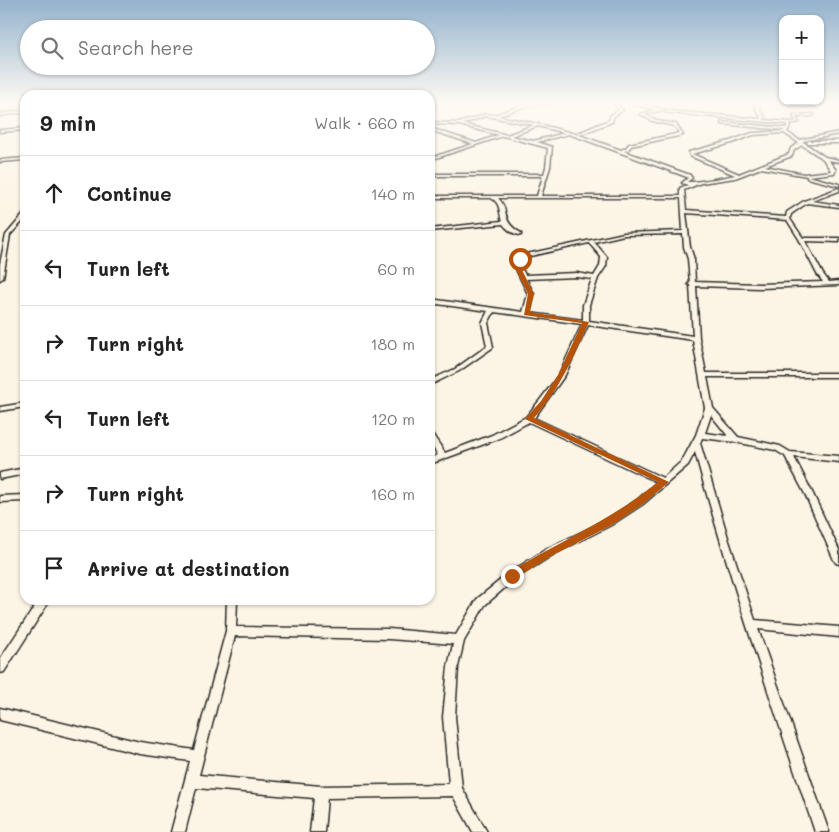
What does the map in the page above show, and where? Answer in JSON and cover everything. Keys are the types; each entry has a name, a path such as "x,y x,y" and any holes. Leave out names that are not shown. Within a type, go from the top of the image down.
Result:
{"street":[{"path":"467,141 474,143"},
{"path":"435,157 481,141"},
{"path":"525,141 551,149 548,167 539,196"},
{"path":"529,142 540,141"},
{"path":"592,141 689,176 690,178 684,183 690,184 738,175 762,167 791,155 792,149 806,141"},
{"path":"621,151 627,149 630,145 650,141"},
{"path":"735,141 690,153 738,175"},
{"path":"801,142 839,142"},
{"path":"801,142 824,158 834,170 833,172 804,175"},
{"path":"824,158 839,162"},
{"path":"0,161 20,159"},
{"path":"762,167 804,175 839,185"},
{"path":"435,175 544,175"},
{"path":"480,832 472,814 456,790 449,717 459,640 481,602 512,576 551,551 608,523 640,502 686,463 698,439 708,408 696,338 691,284 691,259 686,232 682,189 690,184"},
{"path":"788,219 790,212 806,202 839,189"},
{"path":"435,196 683,198"},
{"path":"486,196 499,201 502,205 504,222 508,229 519,234"},
{"path":"806,202 839,206"},
{"path":"684,211 788,219"},
{"path":"788,219 802,239 820,274 828,284"},
{"path":"0,278 2,246 10,230 20,221"},
{"path":"435,229 504,222"},
{"path":"526,314 531,294 517,264 524,256 624,234 686,232"},
{"path":"802,239 839,240"},
{"path":"435,459 495,437 529,419 543,402 562,375 586,322 586,305 595,278 604,266 604,257 591,242"},
{"path":"523,277 571,275 595,278"},
{"path":"691,284 760,286 839,284"},
{"path":"435,302 696,338"},
{"path":"435,381 457,370 490,347 485,323 492,309"},
{"path":"703,375 839,375"},
{"path":"0,409 20,406"},
{"path":"708,408 735,439"},
{"path":"529,419 664,482"},
{"path":"698,439 713,435 777,448 788,454 839,459"},
{"path":"698,439 712,504 822,832"},
{"path":"435,444 443,456"},
{"path":"788,454 809,494 839,560"},
{"path":"0,476 20,472"},
{"path":"0,499 20,498"},
{"path":"0,668 42,605"},
{"path":"178,832 196,756 231,631 232,605"},
{"path":"751,624 839,632"},
{"path":"231,631 389,634 459,640"},
{"path":"0,714 140,748 196,756"},
{"path":"191,781 321,792 456,790"},
{"path":"317,832 321,792"}],"route":[{"path":"512,576 551,551 608,523 640,502 664,482 529,419 562,375 586,322 526,314 531,294 517,266 520,259"}]}
